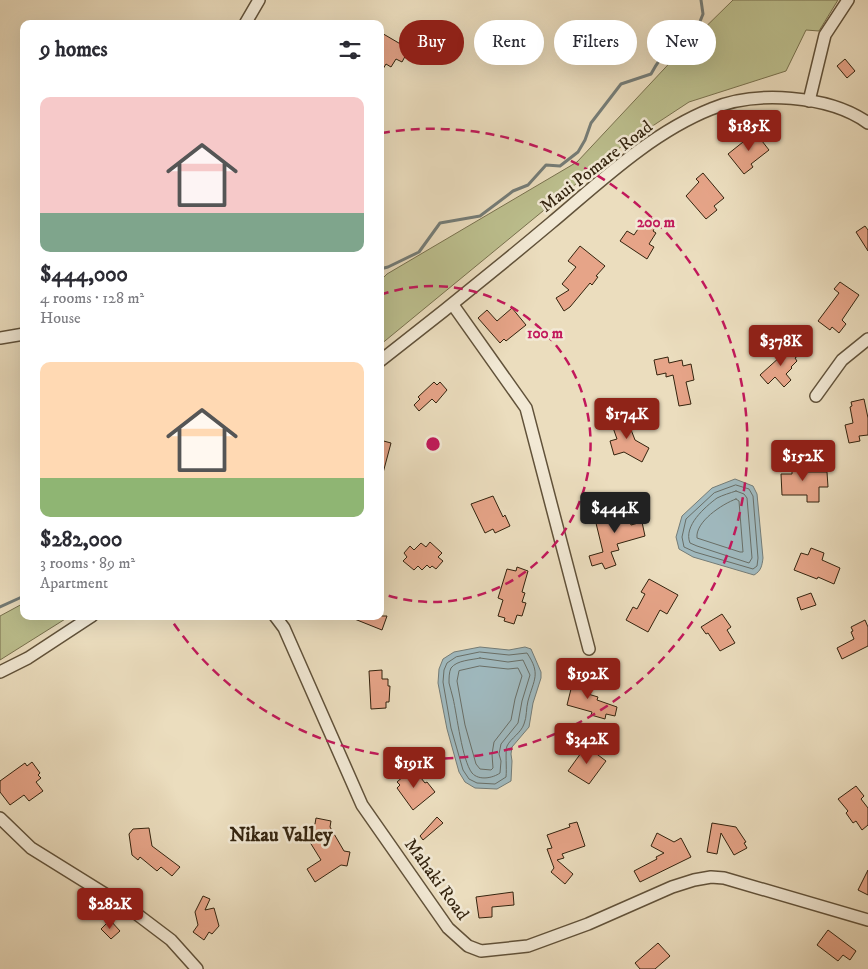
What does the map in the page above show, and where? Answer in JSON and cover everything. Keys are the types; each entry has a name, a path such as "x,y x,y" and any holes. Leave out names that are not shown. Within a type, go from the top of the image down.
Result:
{"street":[{"path":"247,20 259,0"},
{"path":"809,101 825,35 848,0"},
{"name":"Maui Pomare Road","path":"384,358 453,305 598,184 653,141 684,120 713,108 737,101 776,98 821,102 858,116 868,123"},
{"path":"453,305 526,408 589,649"},
{"path":"0,338 20,335"},
{"path":"816,396 842,360 868,339"},
{"path":"0,672 28,658 86,620"},
{"name":"Mahaki Road","path":"278,620 284,628 362,805 448,928 468,946 481,951 528,946 588,924 672,887 711,877 724,878 868,920"},
{"path":"0,818 31,848 134,912 171,940 197,969"}],"green space":[{"path":"733,0 838,0 819,31 806,30 786,71 689,102 622,146 384,342 384,277 387,274 577,162 668,65 716,65 716,20 713,20"},
{"path":"20,605 20,620 64,620 0,660 0,616"}],"water":[{"path":"735,479 753,486 757,494 763,558 761,568 754,575 693,557 679,549 676,537 682,516 712,488"},
{"path":"480,647 509,650 525,647 531,649 541,672 529,727 512,747 511,781 497,789 475,788 465,782 459,772 447,729 438,683 439,669 443,659 454,652"}],"building":[{"path":"384,34 399,43 399,60 396,59 391,67 386,64 384,67"},
{"path":"845,59 855,71 847,78 837,66"},
{"path":"758,130 765,139 762,141 769,150 751,164 753,167 744,174 728,154"},
{"path":"703,173 724,198 714,206 717,210 706,219 686,196 699,182 696,179"},
{"path":"651,218 658,223 653,231 656,233 649,244 654,247 647,259 620,241 627,231 634,235 642,223 646,226"},
{"path":"865,226 868,230 868,251 856,232"},
{"path":"580,246 605,266 596,276 598,277 592,285 590,283 570,307 564,311 556,298 569,290 562,284 576,267 568,261"},
{"path":"840,282 859,295 842,320 846,324 839,333 832,327 830,330 818,321 839,293 834,289"},
{"path":"512,308 526,325 506,341 504,339 500,343 478,318 487,310 497,321"},
{"path":"783,347 788,351 792,347 799,355 795,358 797,361 786,374 791,380 784,387 775,377 768,384 760,375 781,356 777,352"},
{"path":"668,357 669,363 682,360 683,366 691,364 694,380 686,382 691,404 679,406 673,375 666,377 666,373 657,375 654,360"},
{"path":"434,382 437,385 440,382 447,390 436,403 432,399 419,411 414,405 420,399 418,397"},
{"path":"864,399 868,418 868,435 859,436 860,441 849,443 845,425 853,423 851,402"},
{"path":"632,415 635,425 630,427 635,440 649,448 642,462 624,452 614,455 610,441 617,439 611,422"},
{"path":"384,441 391,443 384,469"},
{"path":"804,457 804,472 827,472 828,487 819,487 819,502 807,502 807,495 782,495 781,474 792,474 792,458"},
{"path":"493,496 503,517 505,515 510,526 495,533 493,529 485,533 471,504"},
{"path":"626,504 631,525 642,522 645,536 617,544 619,550 611,552 616,565 605,569 602,563 592,566 589,556 603,552 595,519 604,518 602,510"},
{"path":"430,542 442,553 438,557 443,561 436,569 432,566 430,568 427,565 422,570 418,566 414,570 403,561 407,557 404,553 410,546 414,550 421,543 426,547"},
{"path":"811,548 824,553 822,560 840,568 834,584 794,570 801,553 808,555"},
{"path":"517,567 528,571 522,592 525,593 522,602 526,603 522,616 517,615 514,624 504,621 505,618 498,616 503,600 498,598 507,569 516,571"},
{"path":"649,579 678,595 667,614 660,610 648,632 626,620 633,607 637,609 645,594 641,592"},
{"path":"811,593 816,605 801,610 797,598"},
{"path":"722,614 731,627 727,630 735,643 720,651 708,633 706,634 701,627"},
{"path":"384,616 387,616 382,630 357,620 384,620"},
{"path":"865,620 868,627 868,646 842,659 837,648 854,639 851,627"},
{"path":"382,670 382,679 388,679 388,686 390,686 389,702 386,702 386,708 371,709 369,671"},
{"path":"574,677 591,681 588,694 598,697 597,700 617,707 615,716 606,714 605,719 591,715 592,712 567,705"},
{"path":"586,746 606,761 589,784 568,771"},
{"path":"32,762 40,773 38,775 41,778 36,782 43,791 29,801 24,795 10,805 0,792 0,781 25,763 27,766"},
{"path":"413,768 435,792 413,810 397,788 400,785 397,782"},
{"path":"856,786 864,796 861,799 868,808 868,825 862,830 856,821 853,823 846,813 848,811 838,799"},
{"path":"437,817 443,823 423,840 420,836"},
{"path":"316,818 331,821 330,827 344,851 350,852 347,866 341,865 315,882 307,869 321,860 303,831 315,824"},
{"path":"577,822 585,846 562,854 564,858 557,860 573,874 565,884 551,872 554,868 547,849 552,848 547,835 570,827 569,824"},
{"path":"712,823 736,827 746,842 744,843 747,848 734,855 721,833 717,854 707,852"},
{"path":"149,828 152,846 180,867 172,876 161,867 157,871 140,857 138,860 132,855 129,834 133,829"},
{"path":"657,833 674,842 681,838 691,857 640,882 634,871 657,859 656,857 664,853 651,846"},
{"path":"868,870 868,895 858,890"},
{"path":"513,892 514,905 492,907 492,917 479,918 476,897"},
{"path":"203,896 210,899 205,910 214,908 219,926 212,934 209,932 204,940 193,932 198,925 195,912"},
{"path":"110,920 120,931 111,939 101,929"},
{"path":"828,930 856,951 850,960 843,955 838,961 817,945"},
{"path":"658,943 670,956 655,969 640,969 635,963"}],"waterway":[{"path":"384,268 419,252 440,223 480,216 513,191 528,185 546,165 560,166 578,152 591,123 621,84 651,74 670,47 697,29 703,14 701,0"},
{"path":"0,607 20,598"}],"district":[{"name":"Nikau Valley","path":"281,834"}]}
